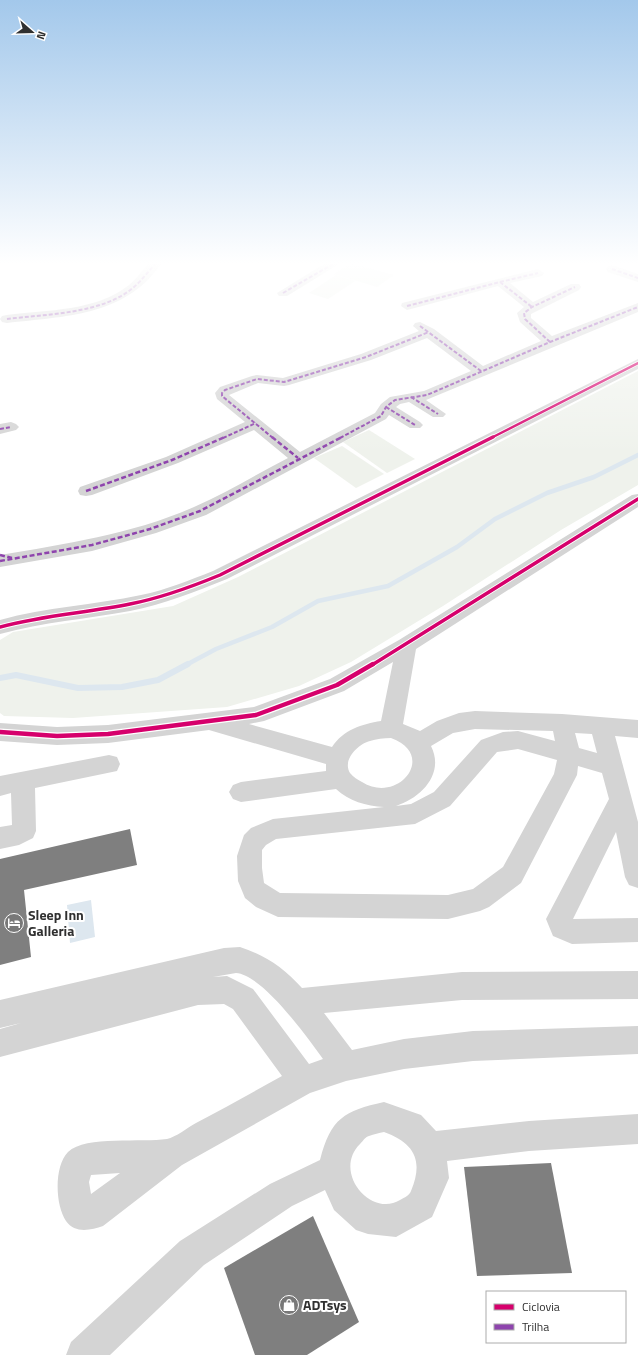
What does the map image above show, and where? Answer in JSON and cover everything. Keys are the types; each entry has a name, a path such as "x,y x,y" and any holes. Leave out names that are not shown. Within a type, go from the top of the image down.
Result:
{"street":[{"path":"534,327 550,342"},
{"path":"5,558 92,545 150,529 200,510 381,416 386,407 395,400 427,395 587,327"},
{"path":"298,458 222,396 222,393 225,390 257,379 284,382 366,357 424,329 481,371"},
{"path":"0,627 37,618 131,604 176,592 220,575 638,363"},
{"path":"411,397 438,414"},
{"path":"386,407 415,425"},
{"path":"86,491 172,460 256,423"},
{"path":"0,732 57,736 108,734 256,715 337,685 406,645 638,499"},
{"path":"391,729 406,645"},
{"path":"418,743 445,727 459,722 475,720 562,723 638,729"},
{"path":"210,722 339,768 358,793 382,798 404,793 420,779 424,760 418,743 409,736 391,729 374,731 358,736 345,745 339,768"},
{"path":"562,723 569,755 565,775 512,874 480,899 448,907 278,905 263,898 254,889 249,868 251,846 259,835 273,829 415,814 442,800 489,746 503,741 518,740 569,755 613,767"},
{"path":"601,726 621,799 638,876"},
{"path":"0,786 109,764"},
{"path":"241,792 339,768"},
{"path":"0,838 19,834 24,831 23,782"},
{"path":"621,799 559,919 562,927 572,932 638,930"},
{"path":"0,1014 224,961 242,961 262,970 298,1002 346,1066"},
{"path":"298,1002 462,986 638,984"},
{"path":"0,1043 198,991 227,990 243,999 303,1081"},
{"path":"171,1154 303,1081 346,1066 404,1054 473,1046 638,1040"},
{"path":"384,1117 410,1126 430,1147 433,1178 421,1206 396,1221 368,1218 345,1199 334,1170 340,1142 359,1123 384,1117"},
{"path":"430,1147 529,1136 638,1129"},
{"path":"84,1355 192,1252 281,1195 334,1170"}],"shaded area":[{"path":"638,371 638,485 561,530 443,606 351,662 299,686 227,707 73,718 4,716 0,713 0,640 13,632 173,606 238,577"},
{"path":"369,430 415,459 387,473 343,442"},
{"path":"342,446 384,474 356,488 314,458"},
{"path":"91,900 95,937 70,943 67,905"}],"building":[{"name":"Sleep Inn Galleria","path":"130,829 137,865 24,890 31,957 0,965 0,859"},
{"path":"551,1163 572,1273 477,1276 464,1167"},
{"path":"313,1216 359,1322 307,1355 255,1355 224,1268"}],"waterway":[{"path":"186,665 216,649 272,627 318,601 388,586 457,547 495,519 547,493 594,477 638,455"},
{"path":"0,678 16,675 78,688 122,687 158,680 188,664"}],"marked path":[{"path":"422,327 481,371"},
{"path":"534,327 550,342"},
{"path":"0,561 92,545 150,529 200,511 381,416 386,407 395,400 427,395 587,327"},
{"path":"298,458 222,396 222,393 225,390 257,379 284,382 366,357 429,332"},
{"path":"411,397 438,414"},
{"path":"386,407 415,425"},
{"path":"86,491 172,460 256,423"},
{"path":"0,429 11,427"},
{"path":"0,555 12,558"}],"cycle path":[{"path":"0,627 48,616 142,602 176,592 220,575 638,363"},
{"path":"0,732 57,736 108,734 173,727 256,715 337,685 406,645 638,499"}],"place":[{"name":"Sleep Inn Galleria","path":"14,923"},
{"name":"ADTsys","path":"289,1305"}]}
